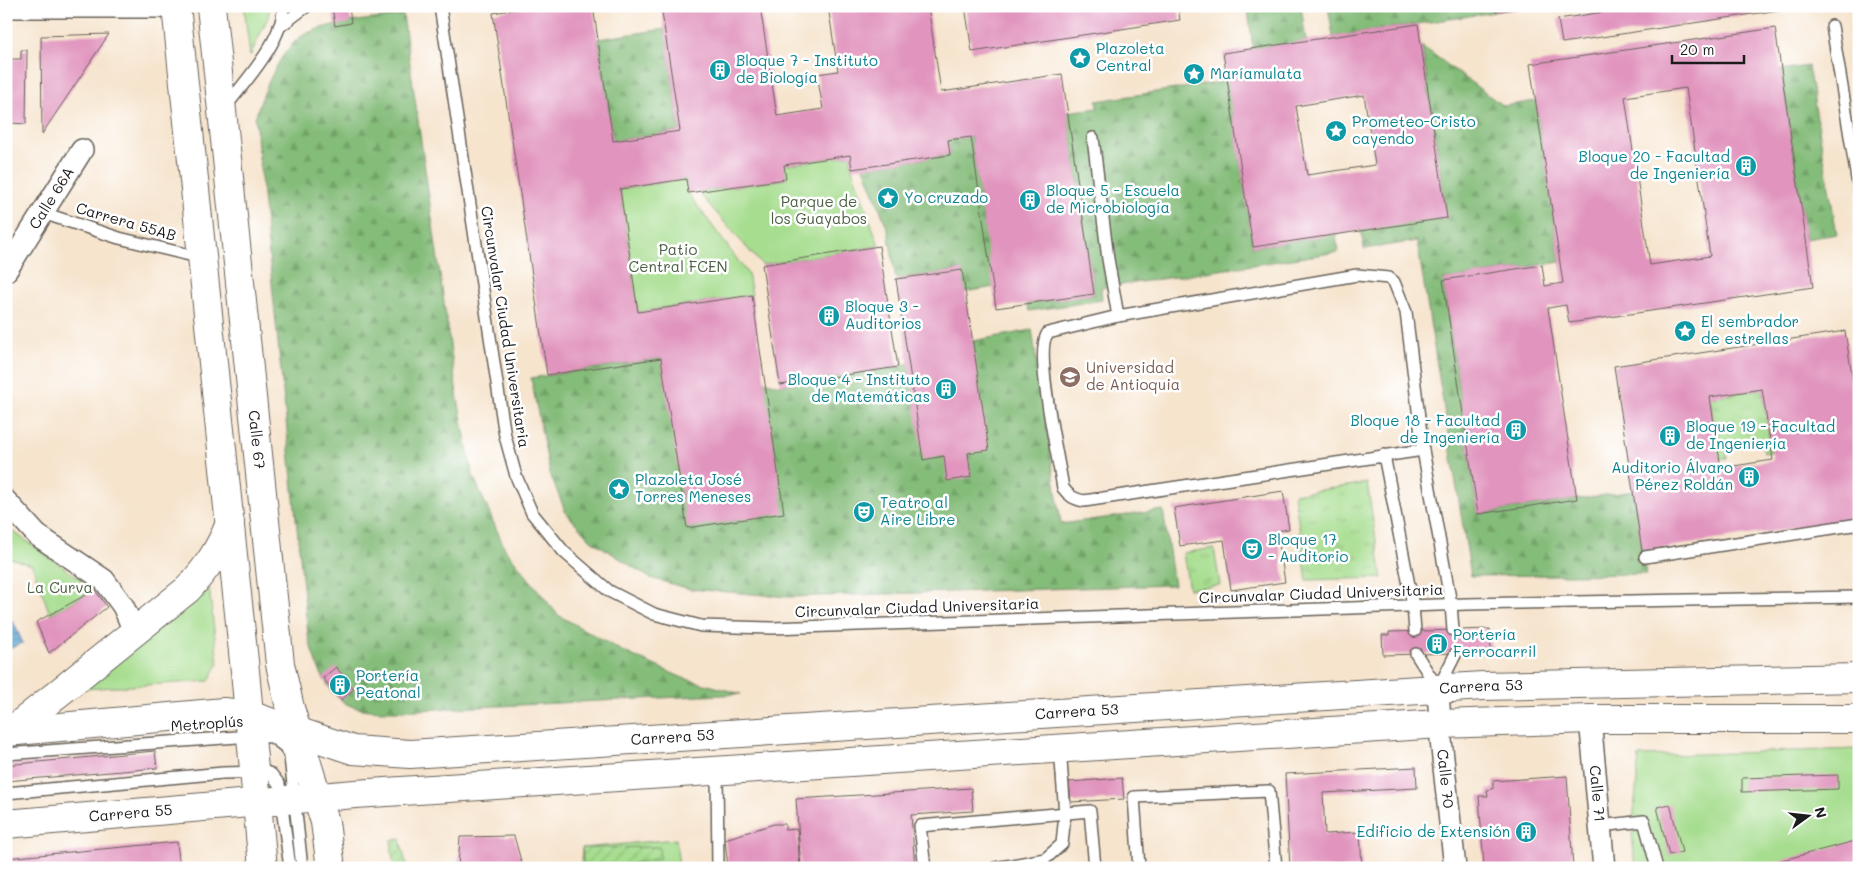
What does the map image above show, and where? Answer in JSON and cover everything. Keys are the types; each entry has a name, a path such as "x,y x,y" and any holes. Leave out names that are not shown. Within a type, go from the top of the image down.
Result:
{"main road":[{"name":"Calle 67","path":"211,6 280,664 286,696 297,732 288,799 262,868"},
{"name":"Calle 67","path":"176,7 230,522 253,771 327,833 331,868"},
{"path":"7,739 173,602 200,576 221,545 230,522"},
{"name":"Carrera 53","path":"250,726 297,732 353,750 410,754 1438,689 1859,678"},
{"path":"7,739 205,713 228,712 250,726"},
{"path":"288,799 1440,724 1590,719 1859,719"},
{"name":"Carrera 55","path":"6,824 288,799"}],"street":[{"path":"6,7 176,7"},
{"name":"Calle 66A","path":"6,271 82,150"},
{"path":"6,501 37,534 104,580 123,606 135,633"},
{"name":"Calle 70","path":"1438,689 1440,724 1456,868"},
{"name":"Calle 71","path":"1590,719 1604,868"}],"lane":[{"path":"222,112 270,47 280,27 283,6"},
{"path":"280,27 307,6"},
{"name":"Circunvalar Ciudad Universitaria","path":"440,6 505,436 516,476 532,513 564,552 609,591 654,614 701,626 772,628 1451,604 1859,597"},
{"path":"1832,26 1859,191"},
{"path":"1093,138 1108,259 1118,316"},
{"name":"Carrera 55AB","path":"43,213 119,238 202,258"},
{"path":"1423,450 1084,501 1075,499 1064,488 1044,370 1044,338 1053,331 1118,316 1357,275 1389,278 1394,282 1406,312 1423,450 1451,604 1453,630"},
{"path":"1384,455 1413,606 1415,631"},
{"path":"1645,557 1859,524"},
{"path":"1438,689 1456,653"},
{"path":"1416,654 1438,689"},
{"name":"Metroplús","path":"250,726 272,737 285,747 292,767 288,799 290,868"},
{"path":"994,868 1045,859 1062,844 1065,814 1060,748"},
{"path":"718,770 718,868"},
{"path":"6,793 253,771"},
{"path":"1139,868 1134,797 1269,791 1276,868"},
{"name":"Metroplús","path":"288,799 302,868"},
{"path":"925,868 920,826 1090,811 1096,868"},
{"path":"1600,826 1644,821 1657,868"}],"green space":[{"path":"244,6 270,6 268,17 250,56"},
{"path":"1276,6 1301,6 1306,41 1253,49 1248,10"},
{"path":"1328,6 1494,6 1495,12 1333,37"},
{"path":"403,15 457,394 472,473 505,549 558,615 622,651 683,678 741,694 381,711 354,707 345,703 329,687 323,677 308,635 255,118 267,85 279,62 302,36 324,27 338,24"},
{"path":"665,29 680,131 613,141 598,39"},
{"path":"1422,46 1503,106 1536,101 1560,262 1443,280 1478,514 1633,491 1646,574 1471,576 1417,241 1364,249 1361,230 1447,218"},
{"path":"1808,66 1837,234 1806,239 1781,70"},
{"path":"1228,81 1253,247 1336,234 1338,252 1101,288 1102,300 1029,311 1027,304 1094,294 1067,112 1098,108 1097,101"},
{"path":"971,137 994,287 965,292 961,270 896,279 888,230 864,167 950,155 948,140"},
{"name":"Parque de los Guayabos","path":"850,155 852,169 879,246 762,265 698,192 786,179 784,165"},
{"name":"Patio Central FCEN","path":"686,179 688,193 748,274 752,295 638,312 620,189"},
{"path":"1032,330 1061,524 1163,510 1174,585 789,597 690,589 650,578 591,540 566,513 550,474 531,378 661,358 780,385 898,367 973,341"},
{"path":"1762,389 1771,452 1764,453 1762,443 1726,449 1727,458 1719,459 1710,397"},
{"path":"1367,483 1382,578 1307,580 1294,494"},
{"name":"La Curva","path":"6,527 95,590 50,614 32,565 6,557"},
{"path":"1214,548 1220,585 1189,589 1183,553"},
{"path":"209,587 218,664 209,681 84,689"},
{"path":"1859,749 1859,868 1635,868 1632,833 1639,756"},
{"path":"400,839 407,868 394,868 391,840"},
{"path":"676,839 679,868 581,868 582,848"},
{"path":"659,847 660,858 611,868 584,868 582,848"}],"water":[{"path":"13,621 23,643 6,650 6,624"}],"building":[{"path":"332,6 349,6 351,23 335,26"},
{"path":"535,6 593,6 613,141 680,131 661,6 760,6 777,116 823,109 817,74 838,71 828,6 928,6 941,92 1062,74 1094,294 996,308 971,137 948,140 950,155 852,169 850,155 784,165 786,179 688,193 686,179 620,189 638,312 752,295 784,513 687,528 661,358 547,375 493,13"},
{"path":"965,6 1178,6 1180,20 972,52"},
{"path":"1494,6 1528,6 1528,7 1495,12"},
{"path":"1643,6 1799,7 1562,43 1558,19"},
{"path":"1418,24 1447,218 1253,247 1223,53","holes":["1364,95 1375,165 1307,175 1296,106"]},
{"path":"1775,28 1813,287 1569,323 1566,305 1548,308 1577,499 1478,514 1443,280 1542,265 1545,286 1563,283 1530,64","holes":["1686,88 1710,256 1650,265 1625,97"]},
{"path":"109,34 42,134 41,36"},
{"path":"21,50 27,50 26,124 9,123 9,120 6,120 6,59 21,59"},
{"name":"Bloque 3 - Auditorios","path":"879,246 898,367 780,385 762,265"},
{"name":"Bloque 4 - Instituto de Matemáticas","path":"962,270 989,450 968,453 971,477 947,481 944,456 923,460 896,279"},
{"name":"Bloque 19 - Facultad de Ingeniería","path":"1845,331 1859,420 1859,518 1642,551 1614,366","holes":["1762,389 1773,460 1721,468 1710,397"]},
{"path":"1283,491 1289,529 1277,531 1285,582 1231,590 1224,540 1180,546 1174,508"},
{"path":"95,590 107,607 49,653 36,622"},
{"name":"Portería Ferrocarril","path":"1490,629 1491,652 1383,655 1382,635 1389,635 1389,632"},
{"name":"Portería Peatonal","path":"336,667 354,689 341,700 323,678"},
{"path":"155,751 157,768 6,781 6,765"},
{"path":"1416,767 1417,788 1323,793 1325,834 1360,832 1362,868 1290,868 1285,774"},
{"path":"1838,775 1838,789 1742,792 1742,778"},
{"name":"Edificio de Extensión","path":"1567,776 1573,868 1484,868 1479,796 1488,796 1487,790 1493,789 1493,781"},
{"path":"1122,778 1124,799 1071,802 1069,782"},
{"path":"971,788 973,811 911,815 915,868 801,868 796,799"},
{"path":"1670,804 1682,852 1669,855 1657,807"},
{"path":"774,824 785,824 785,830 797,829 800,868 728,868 725,839"},
{"path":"514,836 523,868 458,868 460,837"},
{"path":"1859,840 1859,868 1756,868 1756,867"},
{"path":"177,842 180,868 6,868 6,858"}],"place":[{"name":"Plazoleta Central","path":"1080,58"},
{"name":"Bloque 7 - Instituto de Biología","path":"720,70"},
{"name":"Maríamulata","path":"1194,74"},
{"name":"Prometeo-Cristo cayendo","path":"1336,131"},
{"name":"Bloque 20 - Facultad de Ingeniería","path":"1746,166"},
{"name":"Yo cruzado","path":"888,198"},
{"name":"Bloque 5 - Escuela de Microbiología","path":"1030,200"},
{"name":"Bloque 3 - Auditorios","path":"829,316"},
{"name":"El sembrador de estrellas","path":"1685,331"},
{"name":"Universidad de Antioquia","path":"1070,377"},
{"name":"Bloque 4 - Instituto de Matemáticas","path":"946,389"},
{"name":"Bloque 18 - Facultad de Ingeniería","path":"1516,430"},
{"name":"Bloque 19 - Facultad de Ingeniería","path":"1670,436"},
{"name":"Auditorio Álvaro Pérez Roldán","path":"1749,477"},
{"name":"Plazoleta José Torres Meneses","path":"619,489"},
{"name":"Teatro al Aire Libre","path":"864,512"},
{"name":"Bloque 17 - Auditorio","path":"1252,549"},
{"name":"Portería Ferrocarril","path":"1437,644"},
{"name":"Portería Peatonal","path":"340,685"},
{"name":"Edificio de Extensión","path":"1526,832"}]}
